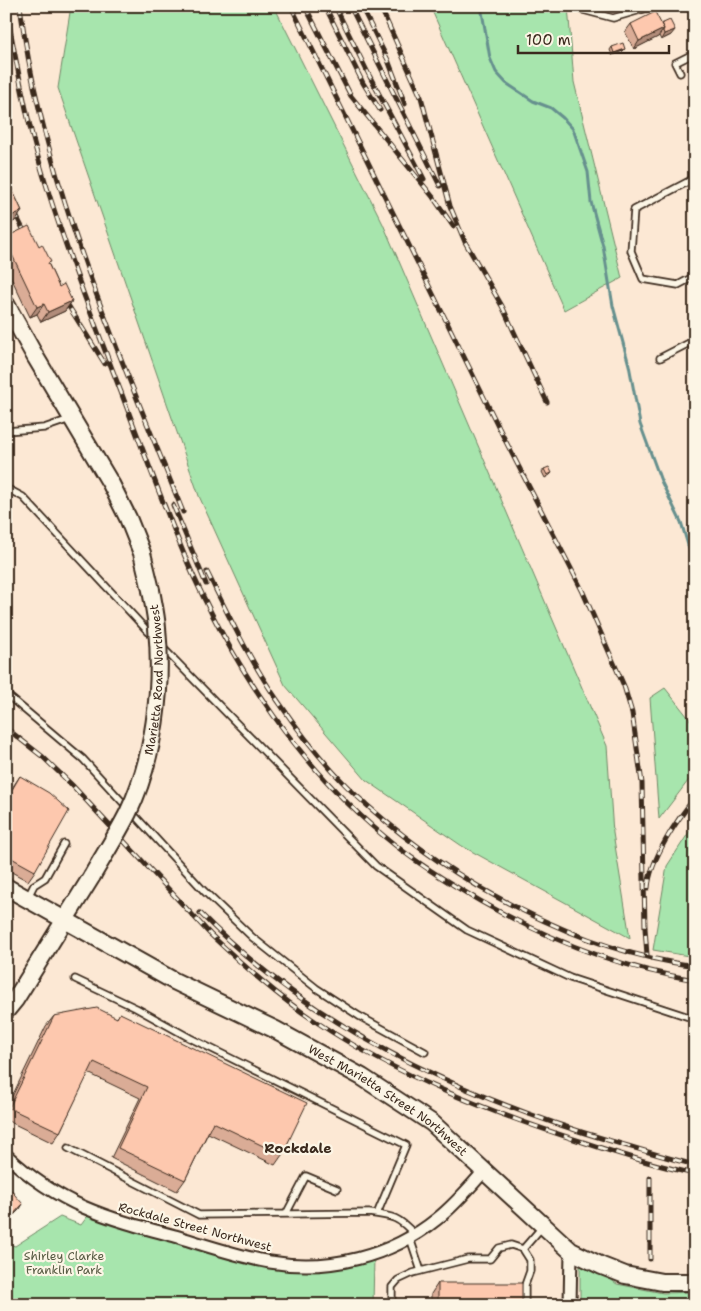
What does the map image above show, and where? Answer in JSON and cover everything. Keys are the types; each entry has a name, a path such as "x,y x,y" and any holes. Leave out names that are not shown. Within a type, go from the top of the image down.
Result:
{"street":[{"name":"Marietta Road Northwest","path":"6,304 111,484 128,518 142,553 151,590 157,627 159,665 156,715 144,770 128,813 65,921 6,1011"},
{"name":"West Marietta Street Northwest","path":"6,887 174,981 276,1030 362,1077 432,1123 571,1251 625,1275 662,1282 695,1282"},
{"name":"Rockdale Street Northwest","path":"6,1155 23,1171 51,1190 82,1208 113,1220 269,1262 300,1266 329,1265 360,1259 387,1250 412,1237 438,1219 485,1170"},
{"path":"570,1305 571,1251"}],"lane":[{"path":"578,6 579,9 613,18 654,6"},
{"path":"680,73 675,63 695,53"},
{"path":"695,178 634,210 631,251 643,279 678,285 695,276"},
{"path":"660,358 695,340"},
{"path":"6,431 44,428 72,418"},
{"path":"6,488 23,497 132,615 376,866 467,930 570,978 695,1019"},
{"path":"6,694 83,759 184,871 252,937 316,988 359,1016 425,1052"},
{"path":"27,899 34,885 45,878 64,844"},
{"path":"75,979 406,1145 377,1214"},
{"path":"68,1148 199,1215 377,1214 392,1216 404,1223 412,1237 421,1271"},
{"path":"286,1214 306,1176 337,1189"},
{"path":"523,1250 543,1226"},
{"path":"392,1305 392,1288 398,1280 421,1271 468,1259 490,1259 499,1248 511,1244 523,1250 530,1260 530,1272 525,1285 525,1305"}],"shaded area":[{"path":"6,6 71,6 58,88 199,496 613,833 607,746 383,224 274,6 430,6 564,310 622,277 574,82 568,6 695,6 695,1292 663,1293 617,1284 580,1258 580,1305 373,1305 374,1259 245,1262 83,1205 6,1159"}],"green space":[{"path":"71,6 274,6 383,224 607,746 613,833 630,938 462,846 366,780 285,685 199,496 58,88"},
{"path":"430,6 568,6 574,82 622,278 564,310"},
{"path":"665,688 695,726 695,776 688,781 659,819 650,698"},
{"path":"695,823 695,957 653,950 667,866"},
{"name":"Shirley Clarke Franklin Park","path":"93,1209 245,1262 374,1258 373,1305 6,1305 6,1243 15,1246 60,1217 81,1225"},
{"path":"580,1258 617,1284 663,1293 695,1292 695,1305 580,1305"}],"building":[{"path":"655,12 664,29 639,41 631,24"},
{"path":"670,20 675,30 664,34 661,24"},
{"path":"623,43 625,49 614,53 612,47"},
{"path":"6,176 22,211 11,216 6,210"},
{"path":"29,226 39,246 42,244 51,262 48,263 59,287 64,284 72,301 48,312 44,304 37,307 6,242 6,237"},
{"path":"549,467 552,473 547,475 544,469"},
{"path":"20,776 49,793 69,811 35,871 6,855 6,823 11,814 6,812 6,800"},
{"path":"6,902 11,904 6,913"},
{"path":"97,1008 117,1018 120,1013 307,1103 282,1155 213,1122 185,1180 118,1148 147,1087 94,1062 60,1132 9,1108 54,1016"},
{"path":"6,1186 15,1193 23,1204 9,1219 6,1216"},
{"path":"438,1283 522,1283 522,1305 438,1305"}],"waterway":[{"path":"481,6 490,58 496,72 506,83 533,101 551,108 573,129 588,172 591,202 603,246 613,306 629,365 640,424 661,481 681,522 695,568"}],"railway":[{"path":"20,6 31,72 46,137 64,201 108,326 183,512"},
{"path":"291,6 504,438 582,590 624,686 632,713 642,783 647,955"},
{"path":"305,6 351,96 433,197 453,226"},
{"path":"325,6 363,83 380,110"},
{"path":"335,6 424,179"},
{"path":"350,6 440,186"},
{"path":"361,6 388,60 405,104"},
{"path":"380,6 421,97 450,206 465,242 502,306 547,402"},
{"path":"6,7 22,90 42,171 97,330 186,559 204,599 248,678 273,715 330,785 361,816 405,853 447,881 505,915 557,940 611,960 667,975 695,980"},
{"path":"6,195 29,241"},
{"path":"61,294 105,364"},
{"path":"173,505 206,584"},
{"path":"207,572 258,670 298,729 344,783 403,835 440,862 521,910 607,946 651,958 695,966"},
{"path":"6,728 43,757 72,785 210,934 274,991 315,1021 379,1059 480,1106 613,1152 695,1174"},
{"path":"648,888 659,853 680,817 695,798"},
{"path":"200,913 244,954 290,990 339,1023 390,1053 444,1079 554,1123 695,1165"},
{"path":"650,1178 650,1259"}],"district":[{"name":"Rockdale","path":"298,1148"}]}
